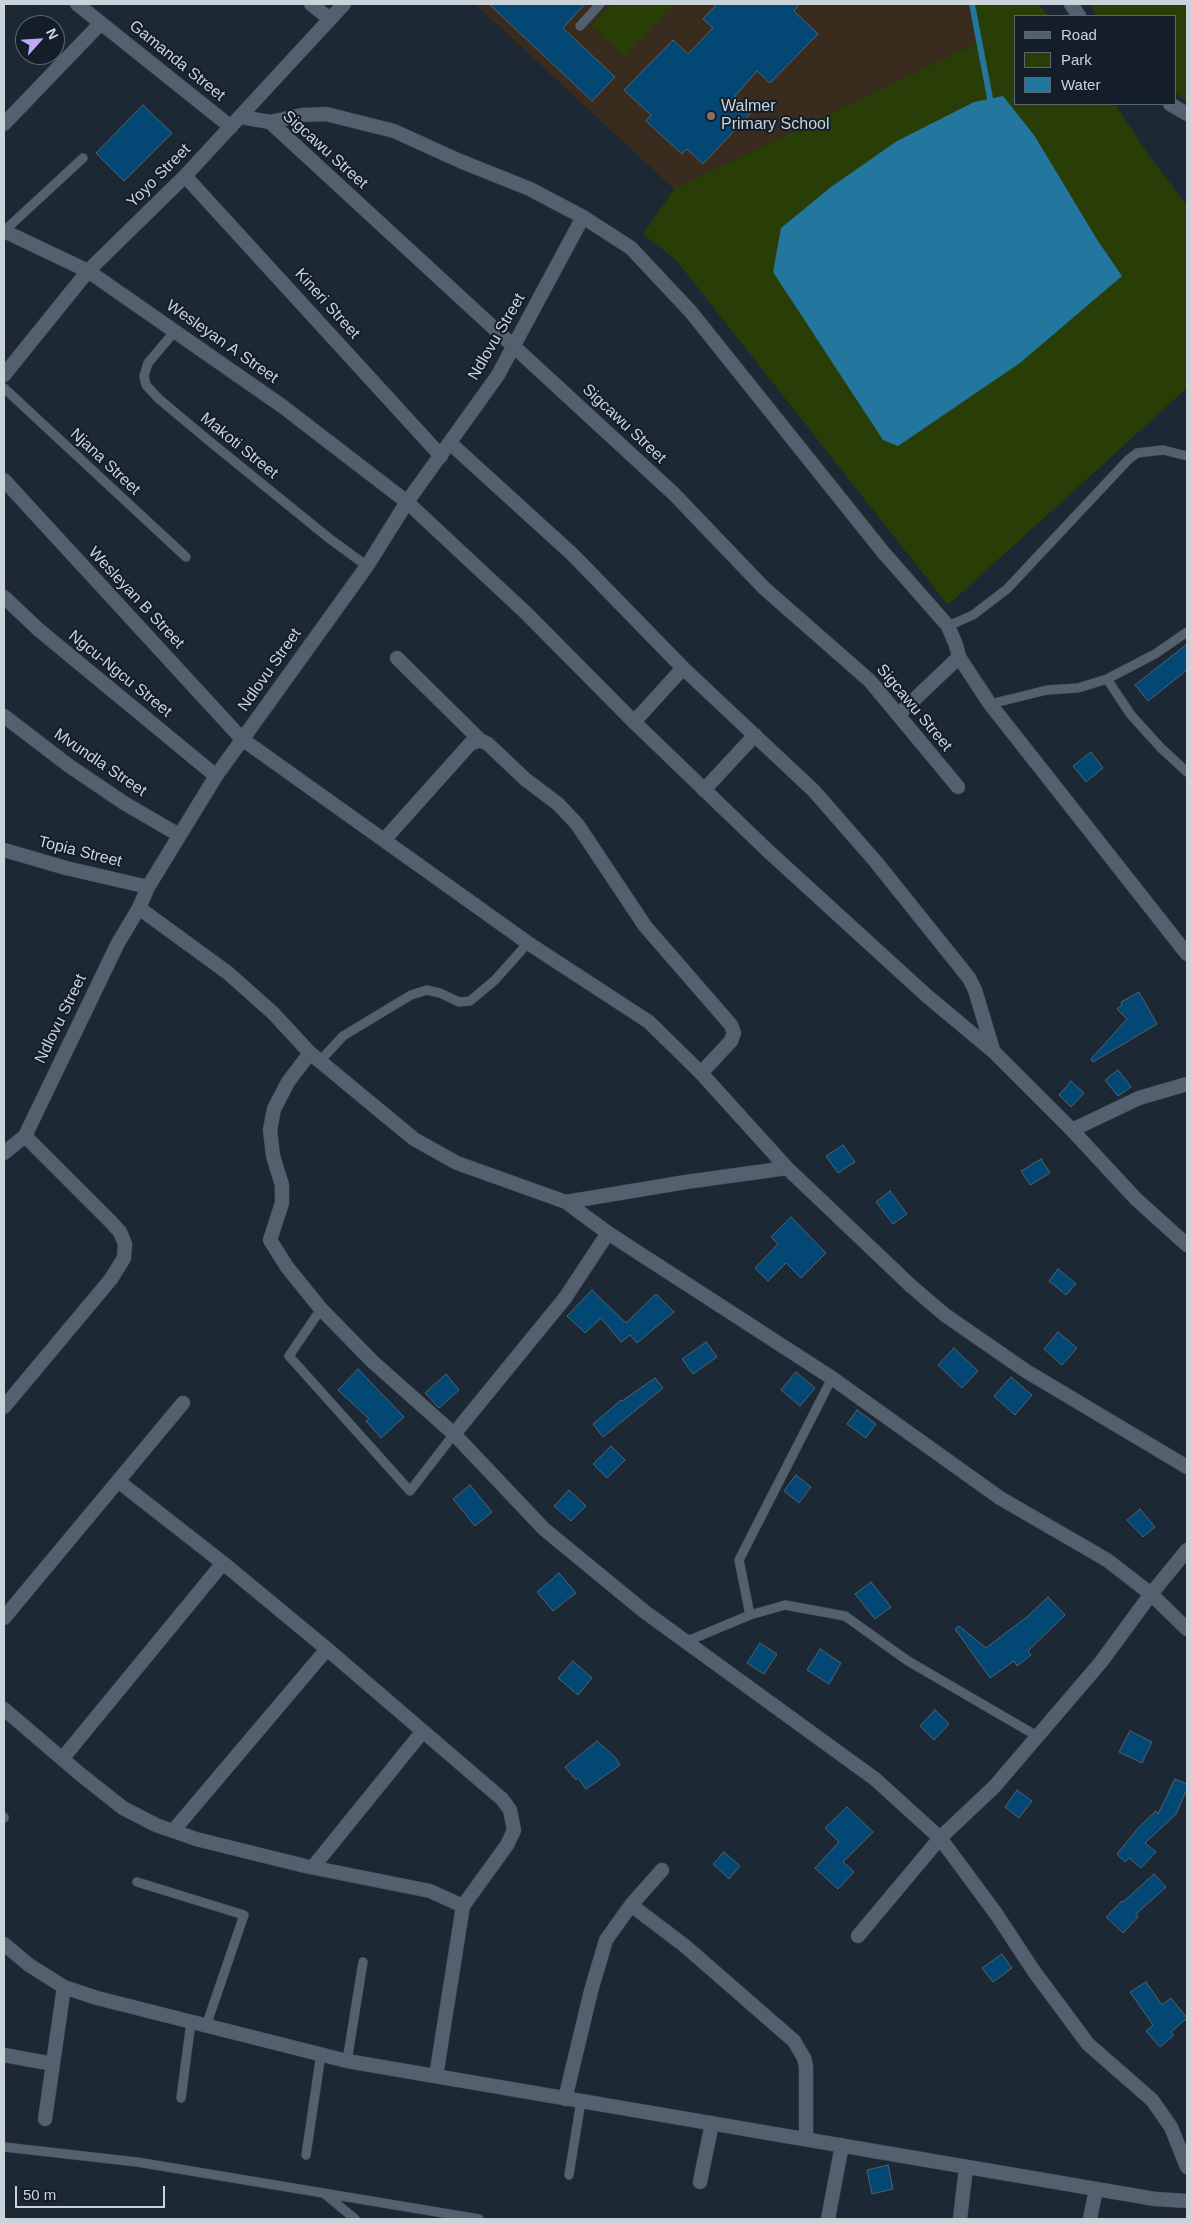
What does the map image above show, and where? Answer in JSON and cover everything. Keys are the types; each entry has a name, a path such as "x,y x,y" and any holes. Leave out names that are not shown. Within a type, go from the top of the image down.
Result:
{"street":[{"name":"Gamanda Street","path":"78,4 231,127"},
{"path":"311,4 330,19"},
{"name":"Yoyo Street","path":"4,375 88,271 185,176 344,4"},
{"path":"1071,4 1077,15"},
{"path":"4,124 101,23"},
{"path":"1172,105 1187,114"},
{"path":"270,122 326,114 394,131 460,161 530,188 583,217 631,248 690,312 883,552 948,626 959,657 990,704 1187,954"},
{"name":"Sigcawu Street","path":"241,116 270,122 674,494 764,588 870,681 958,788"},
{"name":"Kineri Street","path":"185,176 441,456"},
{"name":"Ndlovu Street","path":"4,1153 24,1136 118,943 139,908 148,887 216,776 367,566 407,502 498,375 583,217"},
{"name":"Wesleyan A Street","path":"4,231 88,271 282,406 407,502 526,612 704,790 871,945 993,1051 1072,1130 1136,1199 1187,1245"},
{"path":"450,443 572,554 683,668 814,792 876,862 969,978 993,1051"},
{"name":"Wesleyan B Street","path":"4,480 242,739 528,943 649,1022 701,1072 787,1168 911,1286 945,1315 1026,1372 1187,1467"},
{"name":"Ngcu-Ngcu Street","path":"4,597 39,630 216,776"},
{"path":"898,715 959,657"},
{"path":"397,658 480,740 488,744 525,779 558,804 577,824 645,926 731,1025 734,1033 731,1041 701,1072"},
{"path":"634,722 683,668"},
{"name":"Mvundla Street","path":"4,716 68,765 124,803 179,836"},
{"path":"704,790 755,735"},
{"path":"384,840 470,744 480,740"},
{"name":"Topia Street","path":"4,850 148,887"},
{"path":"139,908 228,973 273,1013 314,1057 422,1144 457,1163 566,1202 608,1233 832,1378 1000,1498 1107,1560 1151,1594 1187,1629"},
{"path":"314,1057 288,1082 274,1109 270,1130 273,1156 282,1185 282,1203 270,1240 287,1267 321,1309 373,1362 454,1434 544,1529 685,1642 875,1779 940,1838 997,1915 1032,1970 1088,2044 1152,2100 1171,2127 1187,2167"},
{"path":"1072,1130 1139,1098 1187,1084"},
{"path":"4,1407 111,1279 124,1258 125,1244 120,1232 24,1136"},
{"path":"566,1202 686,1182 787,1168"},
{"path":"454,1434 565,1298 608,1233"},
{"path":"4,1618 183,1403"},
{"path":"118,1481 224,1563 327,1649 502,1799 510,1810 514,1820 514,1830 507,1845 463,1906 436,2076"},
{"path":"858,1936 940,1838 995,1786 1101,1662 1151,1594 1187,1550"},
{"path":"62,1759 224,1563"},
{"path":"173,1831 327,1649"},
{"path":"4,1709 123,1808 156,1825 196,1839 312,1867 430,1891 463,1906"},
{"path":"312,1867 423,1731"},
{"path":"565,2098 591,1991 606,1940 631,1905 662,1870"},
{"path":"631,1905 685,1946 794,2041 804,2058 806,2066 806,2138"},
{"path":"4,1944 29,1964 64,1987 97,1998 347,2060 1155,2199 1187,2201"},
{"path":"45,2119 64,1987"},
{"path":"4,2055 53,2064"},
{"path":"700,2182 712,2122"},
{"path":"828,2219 842,2145"},
{"path":"960,2219 966,2167"},
{"path":"1090,2219 1096,2189"}],"lane":[{"path":"580,26 600,4"},
{"path":"4,231 83,158"},
{"name":"Makoti Street","path":"175,331 148,363 144,376 146,385 159,399 330,540 367,566"},
{"name":"Njana Street","path":"4,388 186,557"},
{"path":"948,626 974,615 1007,589 1128,460 1137,454 1162,450 1187,456"},
{"path":"990,704 1047,690 1078,688 1107,679 1155,654 1187,632"},
{"path":"1107,679 1131,715 1161,748 1187,772"},
{"path":"314,1057 344,1036 411,995 427,990 440,993 460,1002 470,1001 495,980 528,943"},
{"path":"321,1309 289,1356 410,1491 454,1434"},
{"path":"750,1615 739,1560 832,1378"},
{"path":"685,1642 750,1615 785,1605 845,1616 908,1661 1037,1736"},
{"path":"138,1882 244,1915 206,2026"},
{"path":"347,2060 363,1962"},
{"path":"181,2098 192,2022"},
{"path":"306,2155 320,2054"},
{"path":"569,2175 581,2101"},
{"path":"4,2147 137,2162 479,2219"},
{"path":"325,2194 355,2219"}],"shaded area":[{"name":"Walmer Primary School","path":"475,4 975,4 978,43 674,189"}],"green space":[{"path":"612,4 675,4 624,56 592,25"},
{"path":"975,4 1039,4 1047,15 1014,15 1014,105 1116,105 1150,157 1187,205 1187,388 948,605 676,260 643,234 674,189 977,43"},
{"path":"1089,4 1187,4 1187,101 1176,94 1176,15 1096,15"}],"water":[{"path":"1003,96 1034,135 1098,241 1122,276 1020,363 898,446 883,440 773,272 781,228 831,187 897,141 974,102"}],"building":[{"path":"489,4 585,4 563,28 615,77 592,101"},
{"path":"717,4 800,4 794,11 818,34 770,83 757,71 735,96 752,112 703,164 687,149 682,154 646,121 651,115 624,90 673,40 688,54 713,28 703,19"},
{"path":"143,105 172,133 124,181 96,153"},
{"path":"1187,644 1187,670 1148,701 1135,685"},
{"path":"1091,752 1103,768 1086,782 1073,766"},
{"path":"1139,992 1157,1024 1093,1062 1091,1059 1127,1019 1117,1009 1122,1005 1121,1002"},
{"path":"1118,1070 1131,1087 1118,1096 1105,1080"},
{"path":"1071,1081 1084,1093 1071,1107 1059,1095"},
{"path":"843,1145 855,1162 838,1173 826,1156"},
{"path":"1041,1159 1050,1173 1030,1185 1021,1171"},
{"path":"890,1191 907,1214 893,1224 876,1202"},
{"path":"791,1217 826,1253 801,1278 786,1263 768,1281 755,1268 778,1244 771,1237"},
{"path":"1058,1269 1076,1284 1066,1295 1049,1281"},
{"path":"592,1290 626,1323 656,1294 674,1312 637,1343 630,1335 621,1342 601,1318 585,1333 567,1316"},
{"path":"1058,1332 1077,1348 1062,1365 1044,1349"},
{"path":"706,1342 717,1357 693,1374 682,1359"},
{"path":"954,1348 978,1371 962,1388 938,1365"},
{"path":"358,1369 404,1417 381,1438 366,1421 369,1419 338,1390"},
{"path":"796,1372 815,1388 800,1406 781,1390"},
{"path":"446,1374 459,1390 439,1408 425,1393"},
{"path":"1011,1377 1032,1395 1015,1415 994,1396"},
{"path":"655,1378 663,1388 603,1437 593,1424 621,1400"},
{"path":"857,1410 876,1424 866,1438 847,1424"},
{"path":"611,1446 625,1460 607,1478 593,1464"},
{"path":"796,1475 811,1487 799,1503 784,1491"},
{"path":"470,1485 492,1512 475,1526 453,1499"},
{"path":"569,1490 586,1506 571,1521 554,1506"},
{"path":"1140,1509 1155,1527 1143,1537 1127,1520"},
{"path":"559,1573 576,1593 553,1611 537,1592"},
{"path":"871,1582 891,1607 875,1619 855,1594"},
{"path":"1048,1597 1065,1615 1028,1651 1031,1655 1017,1666 1014,1661 990,1678 955,1629 959,1626 986,1648 1028,1616"},
{"path":"760,1643 777,1654 764,1674 747,1663"},
{"path":"820,1649 841,1663 829,1684 807,1670"},
{"path":"573,1661 592,1678 578,1695 558,1678"},
{"path":"935,1710 949,1724 934,1740 920,1726"},
{"path":"1130,1731 1152,1742 1142,1763 1119,1752"},
{"path":"597,1741 615,1757 620,1765 586,1789 578,1778 576,1780 565,1767"},
{"path":"1175,1779 1187,1784 1187,1789 1176,1814 1145,1843 1156,1852 1141,1868 1129,1858 1125,1862 1117,1854 1139,1827 1156,1811 1158,1814"},
{"path":"1017,1790 1032,1801 1019,1818 1005,1807"},
{"path":"847,1807 873,1832 843,1862 854,1872 838,1889 815,1868 839,1842 825,1828"},
{"path":"724,1852 740,1866 729,1879 713,1864"},
{"path":"1154,1874 1166,1887 1136,1914 1138,1917 1123,1933 1106,1917"},
{"path":"1002,1954 1012,1968 993,1982 982,1968"},
{"path":"1146,1982 1162,2005 1171,1998 1187,2018 1171,2032 1174,2035 1160,2047 1146,2031 1153,2025 1130,1992"},
{"path":"888,2165 893,2189 872,2194 867,2170"}],"waterway":[{"path":"972,4 990,98"}],"place":[{"name":"Walmer Primary School","path":"711,116"}]}
